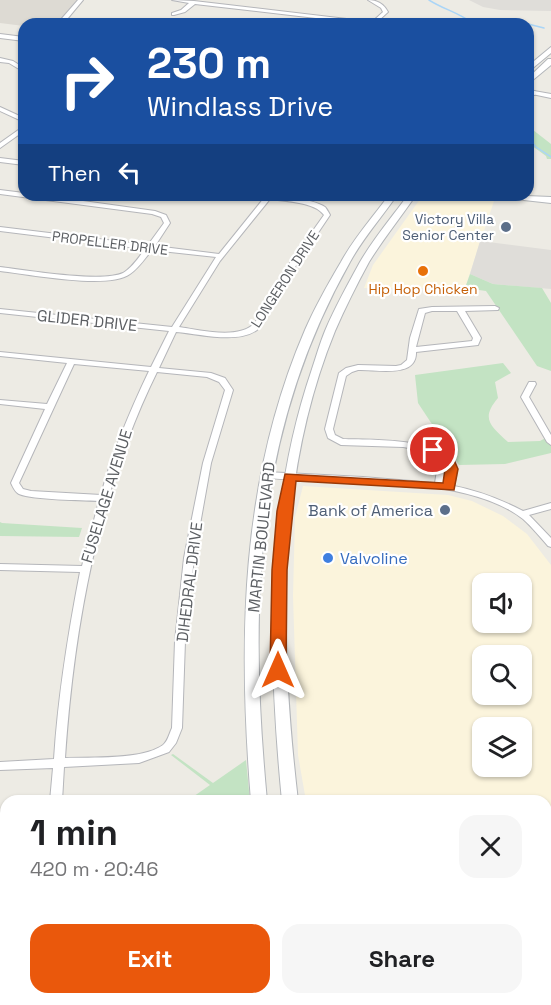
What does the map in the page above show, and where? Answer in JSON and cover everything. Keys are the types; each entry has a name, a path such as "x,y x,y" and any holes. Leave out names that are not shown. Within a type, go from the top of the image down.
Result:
{"main road":[{"path":"534,65 551,49"},
{"path":"534,77 551,61"},
{"path":"534,198 551,200"},
{"name":"MARTIN BOULEVARD","path":"259,795 253,717 251,627 257,540 266,475 278,424 304,343 342,268 370,224 388,201"},
{"name":"MARTIN BOULEVARD","path":"289,795 280,692 278,625 280,558 290,477 309,392 332,327 363,264 408,201"}],"street":[{"path":"65,18 81,0"},
{"path":"174,0 333,18"},
{"path":"370,0 387,12 382,18"},
{"path":"174,14 183,11 194,2"},
{"path":"0,36 18,38"},
{"path":"0,60 18,66"},
{"path":"534,93 550,95"},
{"path":"0,109 18,117"},
{"path":"0,146 18,132"},
{"path":"0,160 18,162"},
{"path":"0,192 18,194"},
{"path":"0,269 111,279 127,274 167,223 160,214 68,201"},
{"name":"FUSELAGE AVENUE","path":"56,795 72,634 84,569 103,498 125,430 173,329 221,256 265,201"},
{"name":"LONGERON DRIVE","path":"173,329 240,334 255,328 287,273 327,215 323,208 296,201"},
{"name":"PROPELLER DRIVE","path":"0,229 221,256"},
{"path":"444,486 443,458 428,448 341,442 334,439 329,433 344,372 355,368 405,365 412,358 422,311 495,308"},
{"path":"412,350 475,343 477,338 460,309"},
{"name":"GLIDER DRIVE","path":"0,311 173,329"},
{"path":"0,354 152,370"},
{"path":"71,362 15,486 20,491 30,494 103,498"},
{"name":"DIHEDRAL DRIVE","path":"58,763 139,759 165,749 171,743 177,728 180,641 189,558 207,463 229,390 225,383 214,377 152,370"},
{"path":"532,384 525,396 551,442"},
{"path":"0,402 50,407"},
{"path":"266,475 444,486 476,493 523,514 551,544"},
{"path":"523,514 551,506"},
{"path":"0,567 84,569"},
{"path":"0,766 58,763"}],"shaded area":[{"path":"0,0 80,0 64,18 18,18 18,25 0,23"},
{"path":"469,0 551,0 551,11 500,10 483,7"},
{"path":"419,201 494,201 465,288 364,288 373,265"},
{"path":"480,241 551,250 551,289 493,284 470,274"},
{"path":"303,486 448,495 472,501 503,516 527,534 551,565 551,795 305,795 298,755 293,596 295,517"}],"green space":[{"path":"534,131 551,144 551,159 547,159 534,147"},
{"path":"470,274 493,284 542,288 551,303 551,371 537,366 486,291 465,288"},
{"path":"503,363 511,373 495,382 498,398 490,411 490,422 508,442 540,441 551,435 551,453 505,464 459,465 418,403 415,375"},
{"path":"0,522 82,528 79,537 0,536"},
{"path":"173,754 213,783 246,760 249,795 196,795 210,785 171,755"}],"waterway":[{"path":"429,0 464,18"},
{"path":"534,26 544,28"},
{"path":"534,144 551,157"}],"place":[{"name":"Victory Villa Senior Center","path":"506,227"},
{"name":"Hip Hop Chicken","path":"423,271"},
{"name":"Bank of America","path":"445,510"},
{"name":"Valvoline","path":"328,558"}],"route":[{"path":"278,670 279,570 284,511 290,477 449,487 452,469 449,463 433,450"}]}
